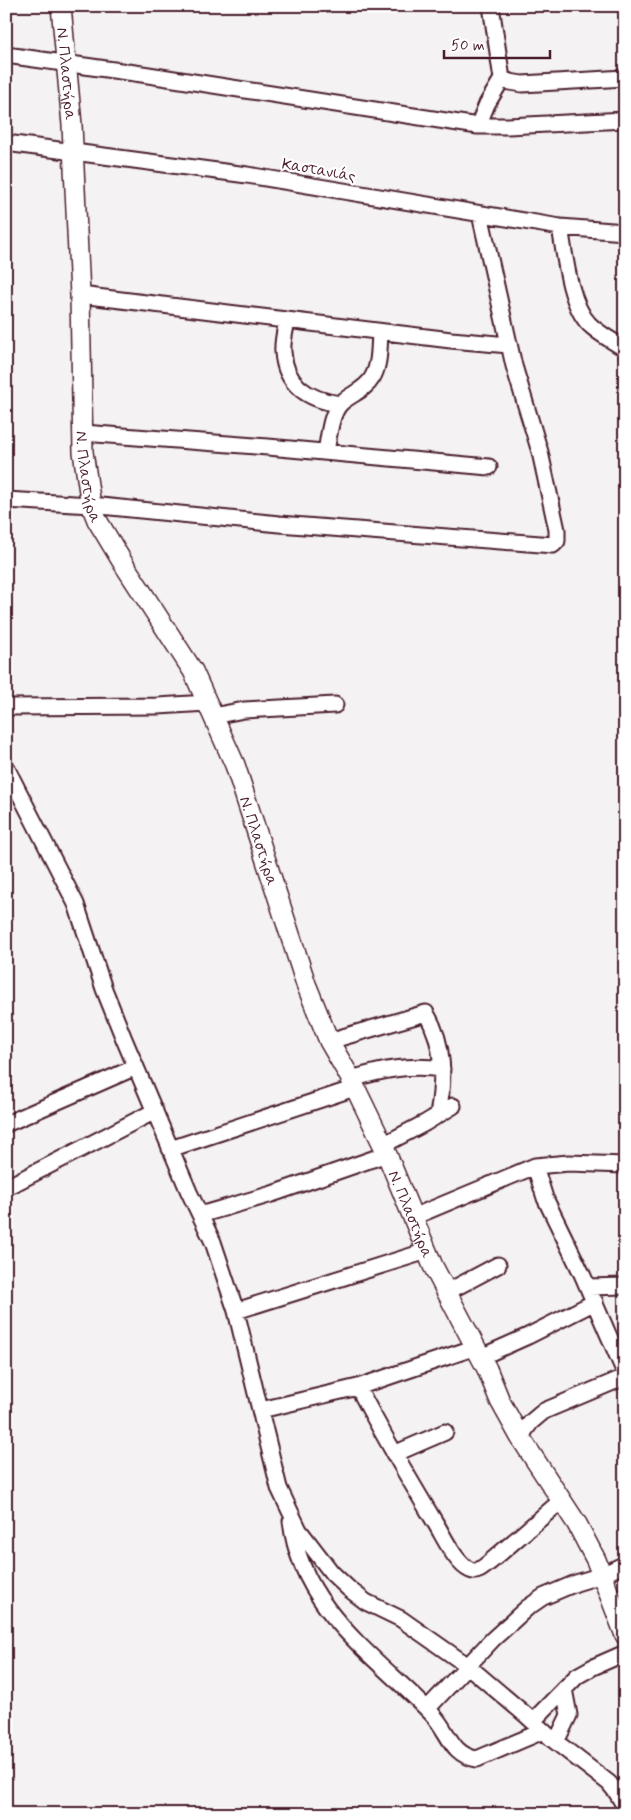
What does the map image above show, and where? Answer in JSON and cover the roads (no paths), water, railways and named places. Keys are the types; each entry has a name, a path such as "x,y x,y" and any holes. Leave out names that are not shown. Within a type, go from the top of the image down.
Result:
{"street":[{"name":"Ν. Πλαστήρα","path":"61,6 74,152 80,295 83,452 91,505 96,520 193,671 235,765 306,984 329,1041 353,1084 385,1149 427,1251 478,1352 500,1401 520,1437 577,1524 602,1575 625,1635"},
{"path":"478,126 487,104 502,79 491,6"},
{"path":"6,54 478,126 625,120"},
{"path":"502,79 522,84 625,78"},
{"name":"Καστανιάς","path":"6,143 247,175 560,227 625,232"},
{"path":"6,500 91,505 279,524 553,545 558,541 541,457 509,344 480,214"},
{"path":"560,227 571,282 579,308 588,323 602,335 625,349"},
{"path":"80,295 380,332 509,344"},
{"path":"287,321 282,350 284,366 290,379 311,396 327,403 340,404"},
{"path":"326,452 334,418 340,404 363,388 372,378 377,363 380,332"},
{"path":"83,432 489,467"},
{"path":"6,707 158,706 244,710 335,705"},
{"path":"6,767 76,904 104,989 170,1149 213,1242 236,1311 279,1488 299,1530 332,1573 349,1589 366,1602 401,1619 468,1666 556,1742 621,1793 625,1807"},
{"path":"329,1041 426,1013 434,1026 439,1042 442,1069 438,1115"},
{"path":"170,1149 397,1067 424,1066 442,1069"},
{"path":"6,1124 136,1067"},
{"path":"200,1215 272,1194 385,1149 453,1106"},
{"path":"9,1186 155,1111"},
{"path":"413,1217 534,1166 569,1163 625,1165"},
{"path":"520,1437 531,1422 544,1411 625,1375 595,1302 545,1198 534,1166"},
{"path":"236,1311 427,1251"},
{"path":"447,1292 498,1265"},
{"path":"588,1287 625,1286"},
{"path":"261,1410 358,1387 512,1344 595,1302"},
{"path":"358,1387 394,1454 458,1560 469,1570 474,1571 482,1568 490,1562 562,1500"},
{"path":"394,1454 446,1432"},
{"path":"291,1515 293,1536 298,1554 307,1576 330,1613 374,1660 436,1718 458,1752 467,1758 476,1759 482,1757 538,1726 564,1689 577,1676 625,1653"},
{"path":"427,1709 511,1621 536,1601 562,1588 602,1575 625,1564"},
{"path":"556,1742 569,1715 564,1689"}]}
